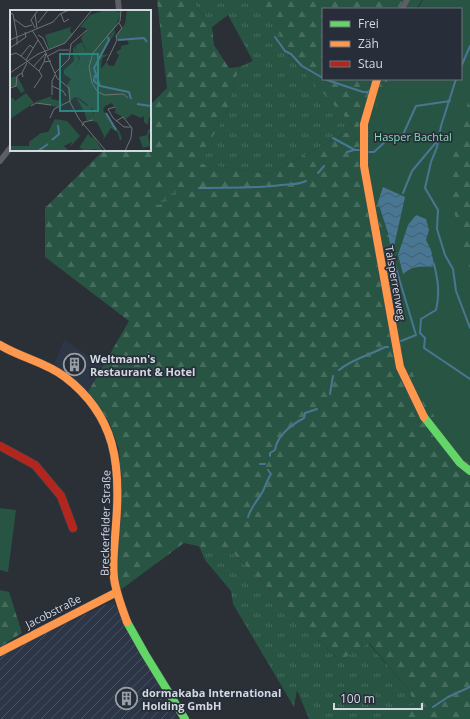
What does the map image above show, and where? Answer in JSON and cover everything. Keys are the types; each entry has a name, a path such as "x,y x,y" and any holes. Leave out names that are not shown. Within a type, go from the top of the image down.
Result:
{"street":[{"path":"118,0 119,10"},
{"name":"Talsperrenweg","path":"377,80 364,124 364,166 400,368 424,415 460,463 470,471"},
{"path":"0,161 10,148"},
{"name":"Breckerfelder Straße","path":"0,345 16,355 53,369 64,376 87,399 110,433 115,450 118,476 113,566 117,592 128,623 184,719"},
{"path":"0,446 35,465 61,496 73,528"},
{"name":"Jacobstraße","path":"0,652 117,592"}],"shaded area":[{"path":"64,340 103,366 88,392 70,374 54,365"},
{"path":"113,601 178,719 0,719 0,655"}],"green space":[{"path":"157,0 191,0 212,27 214,45 229,68 239,67 226,115 196,163 269,174 355,128 290,57 263,0 422,0 417,8 322,8 322,80 388,80 377,108 458,80 462,80 470,38 470,719 395,719 394,710 415,704 408,689 369,643 340,661 234,554 184,543 119,591 115,549 120,475 119,449 109,422 88,392 129,321 45,257 45,208 103,151 151,151 151,104 167,88"},
{"path":"191,0 264,0 290,57 355,128 269,174 195,163 226,115 239,67 253,61 228,15 212,27"},
{"name":"Hasper Bachtal","path":"423,0 470,0 470,95 451,164 448,189 470,270 470,458 444,436 414,376 396,333 398,308 392,245 379,196 370,185 367,157 369,128 388,80 462,80 462,8 418,8"},
{"path":"173,190 177,191 175,196 159,205 151,203"},
{"path":"0,508 16,510 8,572 0,570"},
{"path":"199,546 234,554 340,661 368,643 408,689 415,704 395,719 309,719 297,690 294,707 233,604 231,591 205,560"},
{"path":"0,590 9,592 22,633 0,647"}],"water":[{"path":"383,187 405,197 392,255 388,233 378,202"},
{"path":"416,215 426,219 429,230 426,240 431,250 434,264 432,267 413,268 403,274 398,255 408,225"}],"waterway":[{"path":"275,37 285,51 291,54 302,66 322,77"},
{"path":"462,65 470,46"},
{"path":"327,80 363,92 368,92 371,89"},
{"path":"456,80 441,126 437,147 431,162 425,188 438,210 437,229 445,255 453,269 456,291 470,328"},
{"path":"367,152 374,152 387,140 401,139 416,106 450,101"},
{"path":"333,138 355,150 360,150"},
{"path":"403,193 412,171 438,140"},
{"path":"347,152 354,150"},
{"path":"318,173 324,166"},
{"path":"199,188 261,187 297,184 306,181"},
{"path":"392,255 416,335 401,341"},
{"path":"434,264 438,298 436,310 421,319 420,333 425,338 424,348 470,379"},
{"path":"339,370 355,360 388,347"},
{"path":"330,394 333,376"},
{"path":"270,456 270,453 275,450 276,445 285,431 304,418 305,413 317,409"},
{"path":"260,464 265,464"},
{"path":"248,517 271,474 268,470"},
{"path":"433,707 448,697 470,687"}],"traffic: fast":[{"path":"424,417 460,463 470,471"},
{"path":"127,622 185,719"}],"traffic: slow":[{"path":"377,80 364,124 364,166 400,367 424,417"},
{"path":"0,345 42,364 65,377 82,392 95,408 105,425 112,443 116,462 117,502 113,571 118,595 127,622"},
{"path":"0,652 117,592"}],"traffic: jam":[{"path":"0,446 35,465 61,496 73,528"}],"place":[{"name":"Weltmann's Restaurant & Hotel","path":"75,364"},
{"name":"dormakaba International Holding GmbH","path":"127,698"}]}
